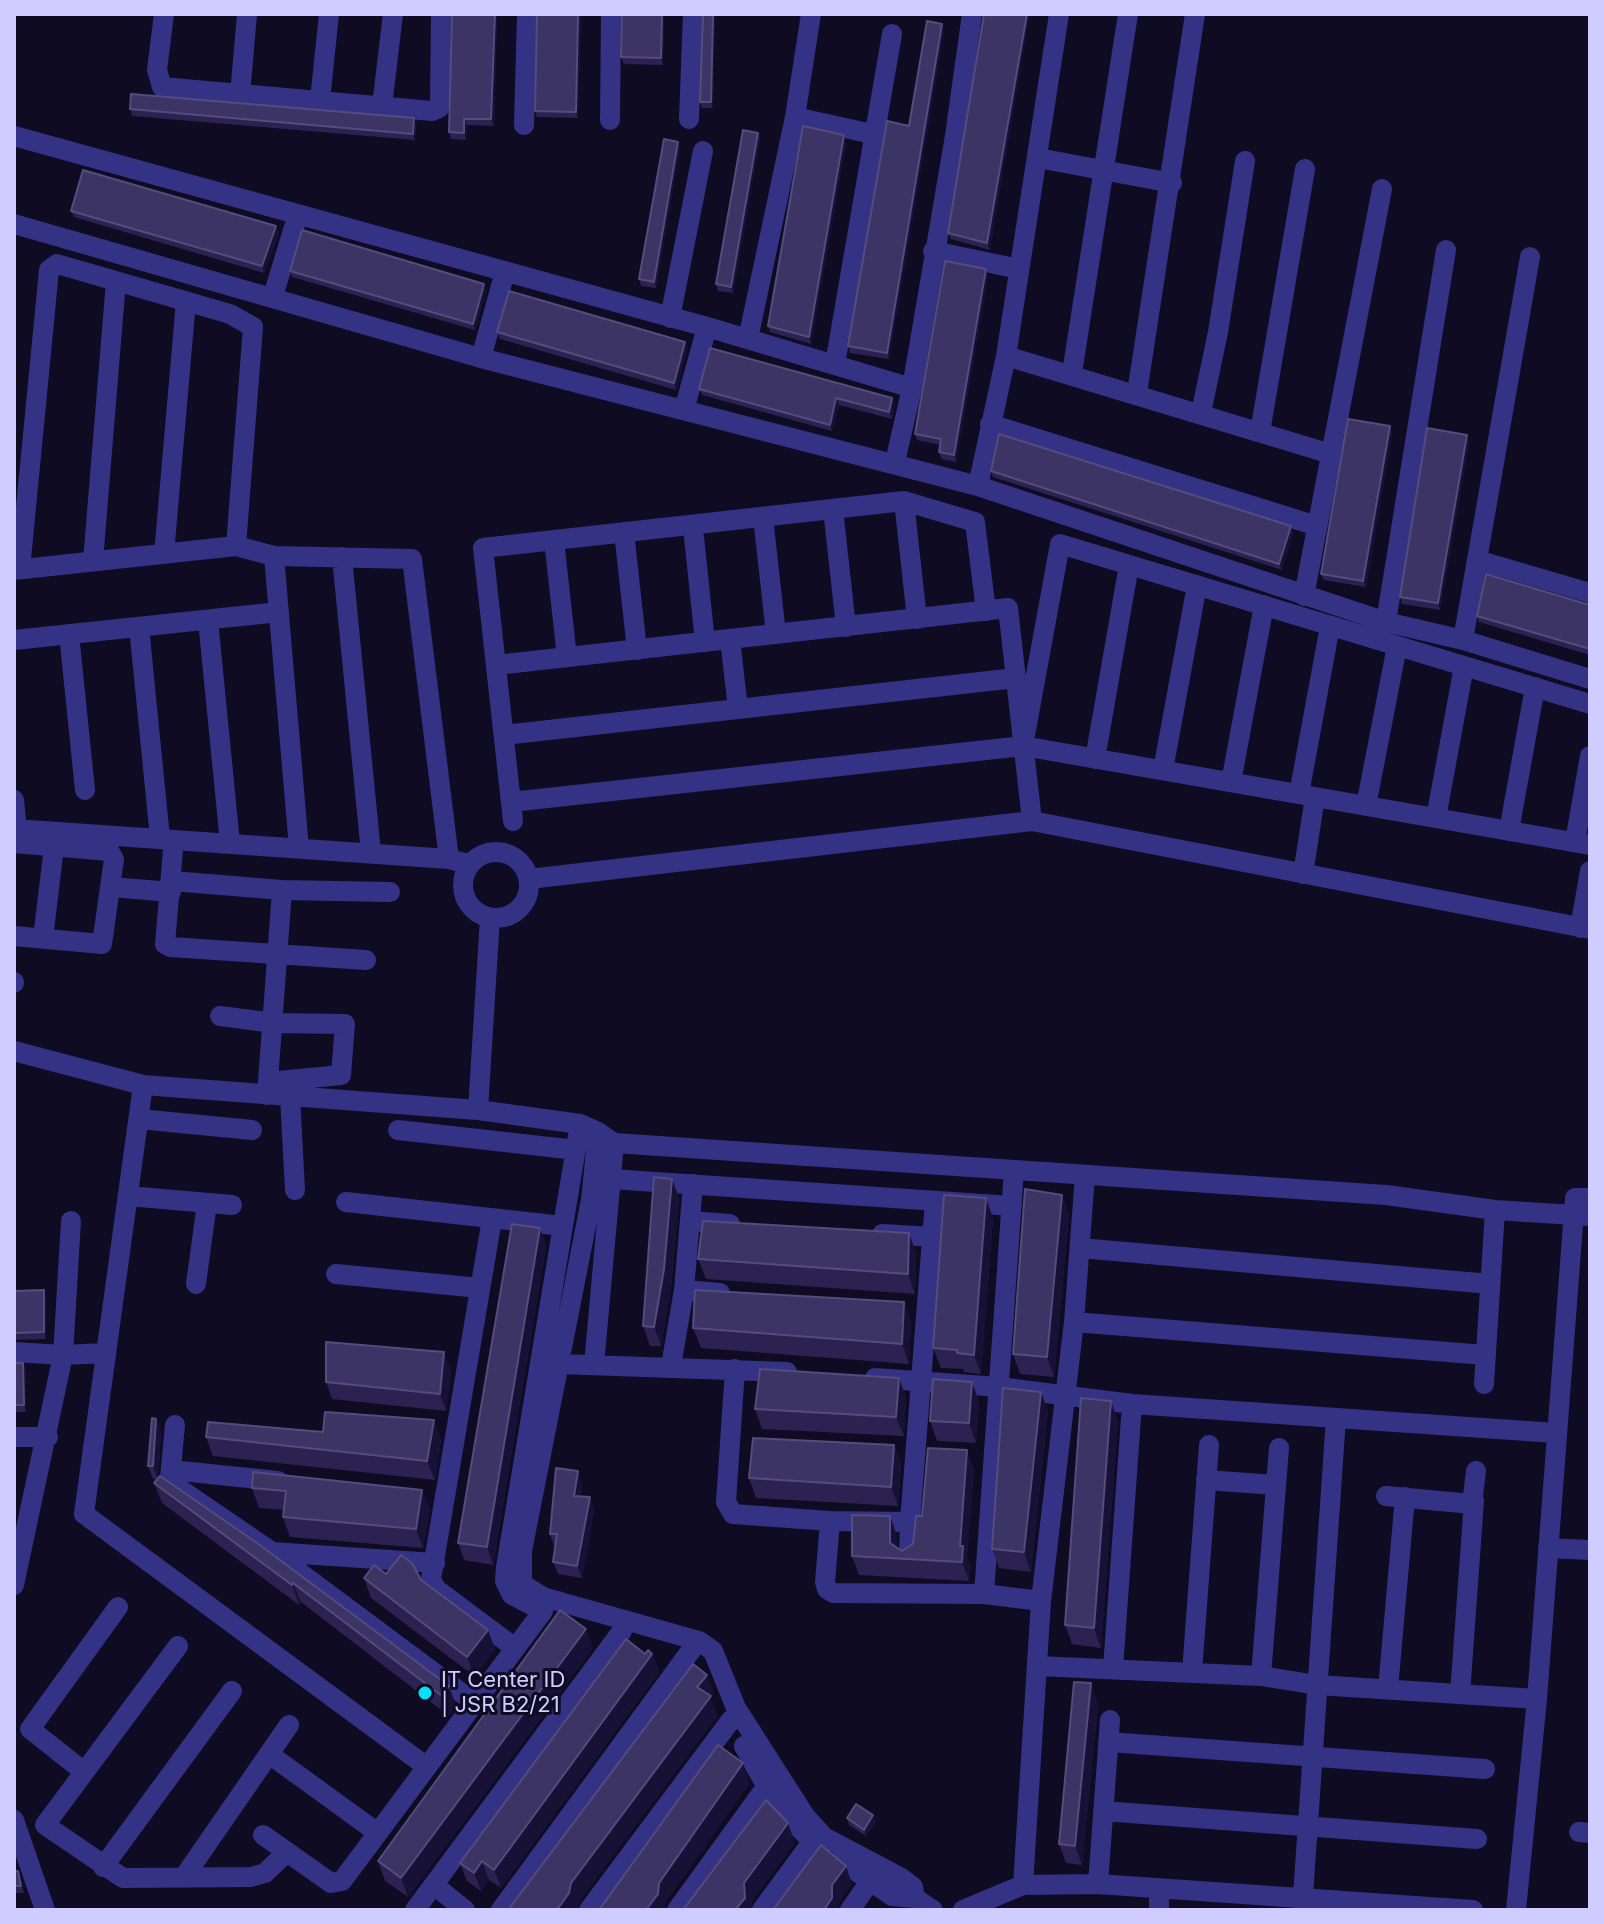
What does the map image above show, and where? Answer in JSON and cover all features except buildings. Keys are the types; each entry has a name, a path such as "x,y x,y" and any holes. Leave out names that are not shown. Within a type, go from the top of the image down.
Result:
{"street":[{"path":"164,14 157,70 159,85 166,89 432,111 439,108 441,14"},
{"path":"240,95 247,14"},
{"path":"320,100 329,14"},
{"path":"382,106 393,14"},
{"path":"524,125 527,14"},
{"path":"610,120 611,14"},
{"path":"689,119 693,14"},
{"path":"748,339 795,117 811,14"},
{"path":"895,462 912,388 955,136 972,14"},
{"path":"978,486 1006,356 1059,14"},
{"path":"1072,373 1106,173 1128,14"},
{"path":"1137,393 1172,183 1195,14"},
{"path":"835,364 877,135 892,34"},
{"path":"795,117 877,135"},
{"path":"14,136 707,327 912,388"},
{"path":"670,318 703,151"},
{"path":"1038,158 1172,183"},
{"path":"1201,413 1218,332 1245,161"},
{"path":"1260,432 1305,169"},
{"path":"1304,596 1382,189"},
{"path":"273,296 298,214"},
{"path":"14,224 481,358 895,462 978,486 1386,622 1463,640 1590,679"},
{"path":"1386,622 1446,250"},
{"path":"933,251 1019,269"},
{"path":"1463,640 1530,257"},
{"path":"15,834 166,844 230,843 459,862 484,853 503,852 520,862 529,879 522,905 508,916 490,918 466,902 462,883 459,862 412,559 274,556 236,546 17,569 49,270 57,264 230,314 253,327 236,546"},
{"path":"481,358 505,272"},
{"path":"93,561 116,281"},
{"path":"164,554 186,301"},
{"path":"684,410 707,327"},
{"path":"1006,356 1072,373 1331,454"},
{"path":"990,424 1317,526"},
{"path":"904,501 917,619"},
{"path":"986,611 975,522 904,501 483,548 512,812 1023,746 1583,844 1590,756"},
{"path":"833,509 846,627"},
{"path":"763,517 776,634"},
{"path":"624,532 637,650"},
{"path":"694,537 705,642"},
{"path":"554,540 567,657"},
{"path":"1023,746 1060,544 1590,704"},
{"path":"274,556 299,848"},
{"path":"342,557 371,853"},
{"path":"1477,560 1590,593"},
{"path":"1095,759 1129,565"},
{"path":"1163,770 1197,585"},
{"path":"1231,782 1264,605"},
{"path":"496,665 1008,608 1032,821"},
{"path":"14,640 279,612"},
{"path":"208,620 230,843"},
{"path":"1303,874 1307,796 1330,626"},
{"path":"139,627 172,886 165,944 170,947 366,960"},
{"path":"69,634 85,790"},
{"path":"730,639 738,709"},
{"path":"1366,806 1397,646"},
{"path":"1436,818 1464,666"},
{"path":"504,735 1016,678"},
{"path":"1509,831 1535,687"},
{"path":"14,800 15,834"},
{"path":"529,879 1032,821 1585,928 1590,871"},
{"path":"14,936 102,944 111,887 112,853 54,847 15,834"},
{"path":"43,938 54,847"},
{"path":"111,887 390,892"},
{"path":"267,1089 282,890"},
{"path":"478,1110 490,918"},
{"path":"14,1051 143,1085 267,1089 341,1075 352,1024 274,1023 220,1016"},
{"path":"143,1085 85,1515 427,1767"},
{"path":"267,1089 290,1096 478,1110 597,1133 1014,1170 1386,1195 1495,1210 1582,1216"},
{"path":"290,1096 295,1190"},
{"path":"139,1119 252,1130"},
{"path":"398,1130 576,1150"},
{"path":"597,1133 576,1150 505,1581 519,1600 543,1611 692,1649 705,1660 731,1720 777,1805 812,1842 892,1896 915,1898 933,1910"},
{"path":"594,1365 611,1179 597,1133"},
{"path":"597,1133 591,1200 522,1551 522,1584 543,1597 699,1641 713,1651 736,1708 805,1816 824,1837 900,1877 913,1887 915,1898"},
{"path":"984,1594 1014,1170"},
{"path":"1023,1885 1041,1601 1074,1322 1085,1175"},
{"path":"611,1179 1012,1206"},
{"path":"671,1366 684,1290 693,1184"},
{"path":"128,1196 232,1205"},
{"path":"1516,1910 1537,1699 1556,1433 1582,1216 1575,1198 1590,1198"},
{"path":"909,1557 909,1450 923,1381 920,1308 933,1237 935,1201"},
{"path":"346,1202 563,1226"},
{"path":"196,1284 207,1203"},
{"path":"1484,1384 1495,1210"},
{"path":"492,1219 480,1288 461,1357 438,1497 435,1563 431,1579 436,1589 515,1648"},
{"path":"14,1585 22,1512 48,1437 63,1355 71,1221"},
{"path":"690,1221 751,1225"},
{"path":"857,1232 933,1237"},
{"path":"1080,1248 1490,1284"},
{"path":"336,1274 480,1288"},
{"path":"684,1290 745,1295"},
{"path":"1074,1322 1485,1355"},
{"path":"14,1352 63,1355 106,1353"},
{"path":"559,1364 671,1366 813,1374"},
{"path":"735,1369 739,1443 726,1502 733,1514 830,1521 910,1522"},
{"path":"860,1377 999,1387 1132,1404 1556,1433"},
{"path":"1113,1668 1132,1404"},
{"path":"1302,1904 1336,1418"},
{"path":"175,1425 171,1470 174,1485 272,1552 475,1703"},
{"path":"14,1437 48,1437"},
{"path":"1192,1672 1209,1445"},
{"path":"1261,1676 1279,1448"},
{"path":"171,1470 293,1482"},
{"path":"1460,1694 1476,1471"},
{"path":"1206,1480 1276,1485"},
{"path":"1388,1689 1395,1497 1474,1501"},
{"path":"830,1521 825,1582 827,1589 833,1593 984,1594 1041,1601"},
{"path":"1548,1548 1590,1550"},
{"path":"272,1552 435,1563"},
{"path":"83,1771 30,1729 118,1607"},
{"path":"263,1835 331,1883 337,1883 378,1833 543,1611"},
{"path":"415,1910 622,1631"},
{"path":"178,1646 45,1825 119,1878 261,1875 287,1852"},
{"path":"501,1910 692,1649"},
{"path":"1037,1666 1261,1676 1317,1685 1537,1699"},
{"path":"103,1867 232,1691"},
{"path":"589,1910 731,1720"},
{"path":"1098,1884 1110,1720"},
{"path":"184,1877 289,1725"},
{"path":"1108,1742 1485,1769"},
{"path":"269,1754 378,1833"},
{"path":"677,1910 766,1787"},
{"path":"1103,1811 1477,1839"},
{"path":"15,1825 45,1910"},
{"path":"762,1910 812,1842"},
{"path":"850,1910 871,1880"},
{"path":"966,1909 1023,1885 1098,1884 1159,1900 1473,1910"},
{"path":"434,1885 465,1910"}],"place":[{"name":"IT Center ID | JSR B2/21","path":"425,1693"}]}
